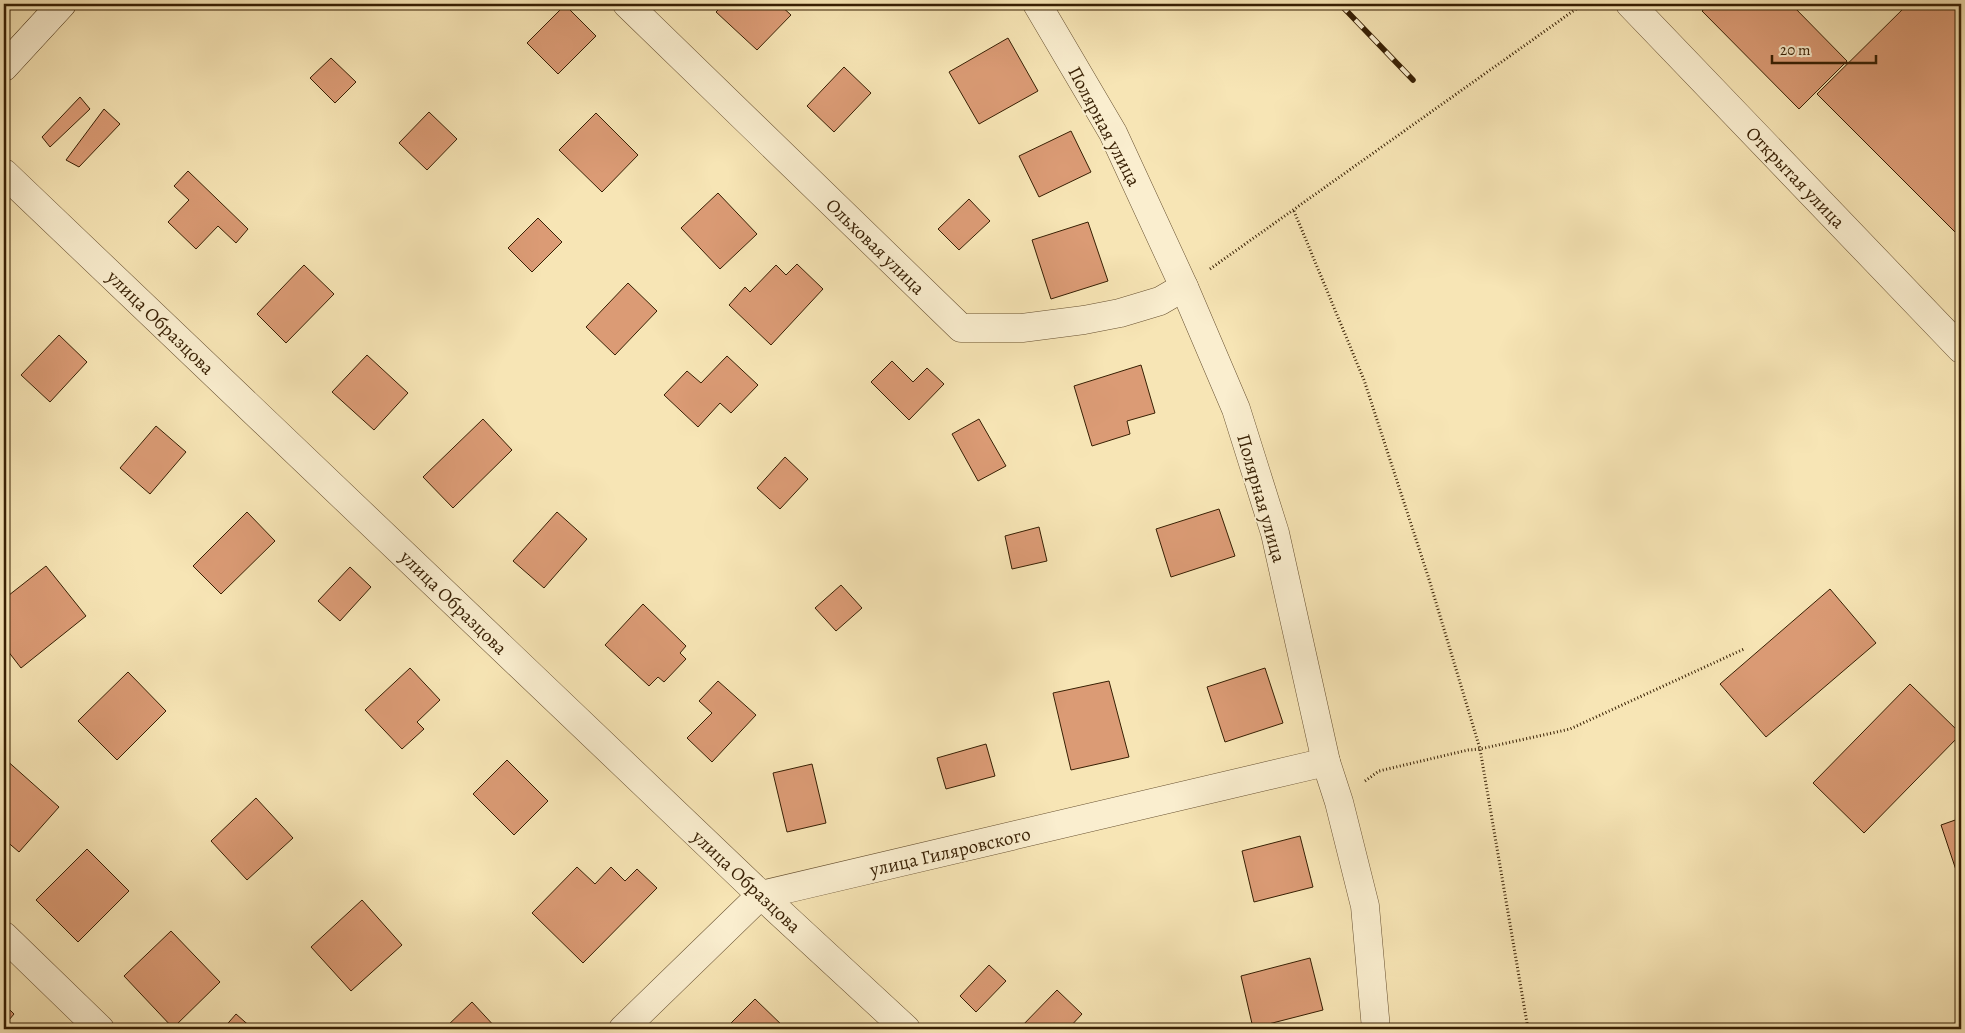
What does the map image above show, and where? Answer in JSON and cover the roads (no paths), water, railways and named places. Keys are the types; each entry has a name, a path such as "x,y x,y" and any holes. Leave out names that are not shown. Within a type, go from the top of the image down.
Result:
{"street":[{"path":"4,67 62,4"},
{"name":"Ольховая улица","path":"627,4 961,328 1022,328 1084,320 1120,313 1160,300 1184,287"},
{"name":"Полярная улица","path":"1038,4 1113,133 1184,287 1236,409 1275,533 1326,762 1339,802 1365,906 1376,1029"},
{"name":"Открытая улица","path":"1630,4 1961,350"},
{"name":"улица Образцова","path":"4,173 760,895 906,1029"},
{"name":"улица Гиляровского","path":"760,895 1326,762"},
{"path":"623,1029 760,895"},
{"path":"4,936 100,1029"}],"railway":[{"path":"1340,4 1413,80"}]}
